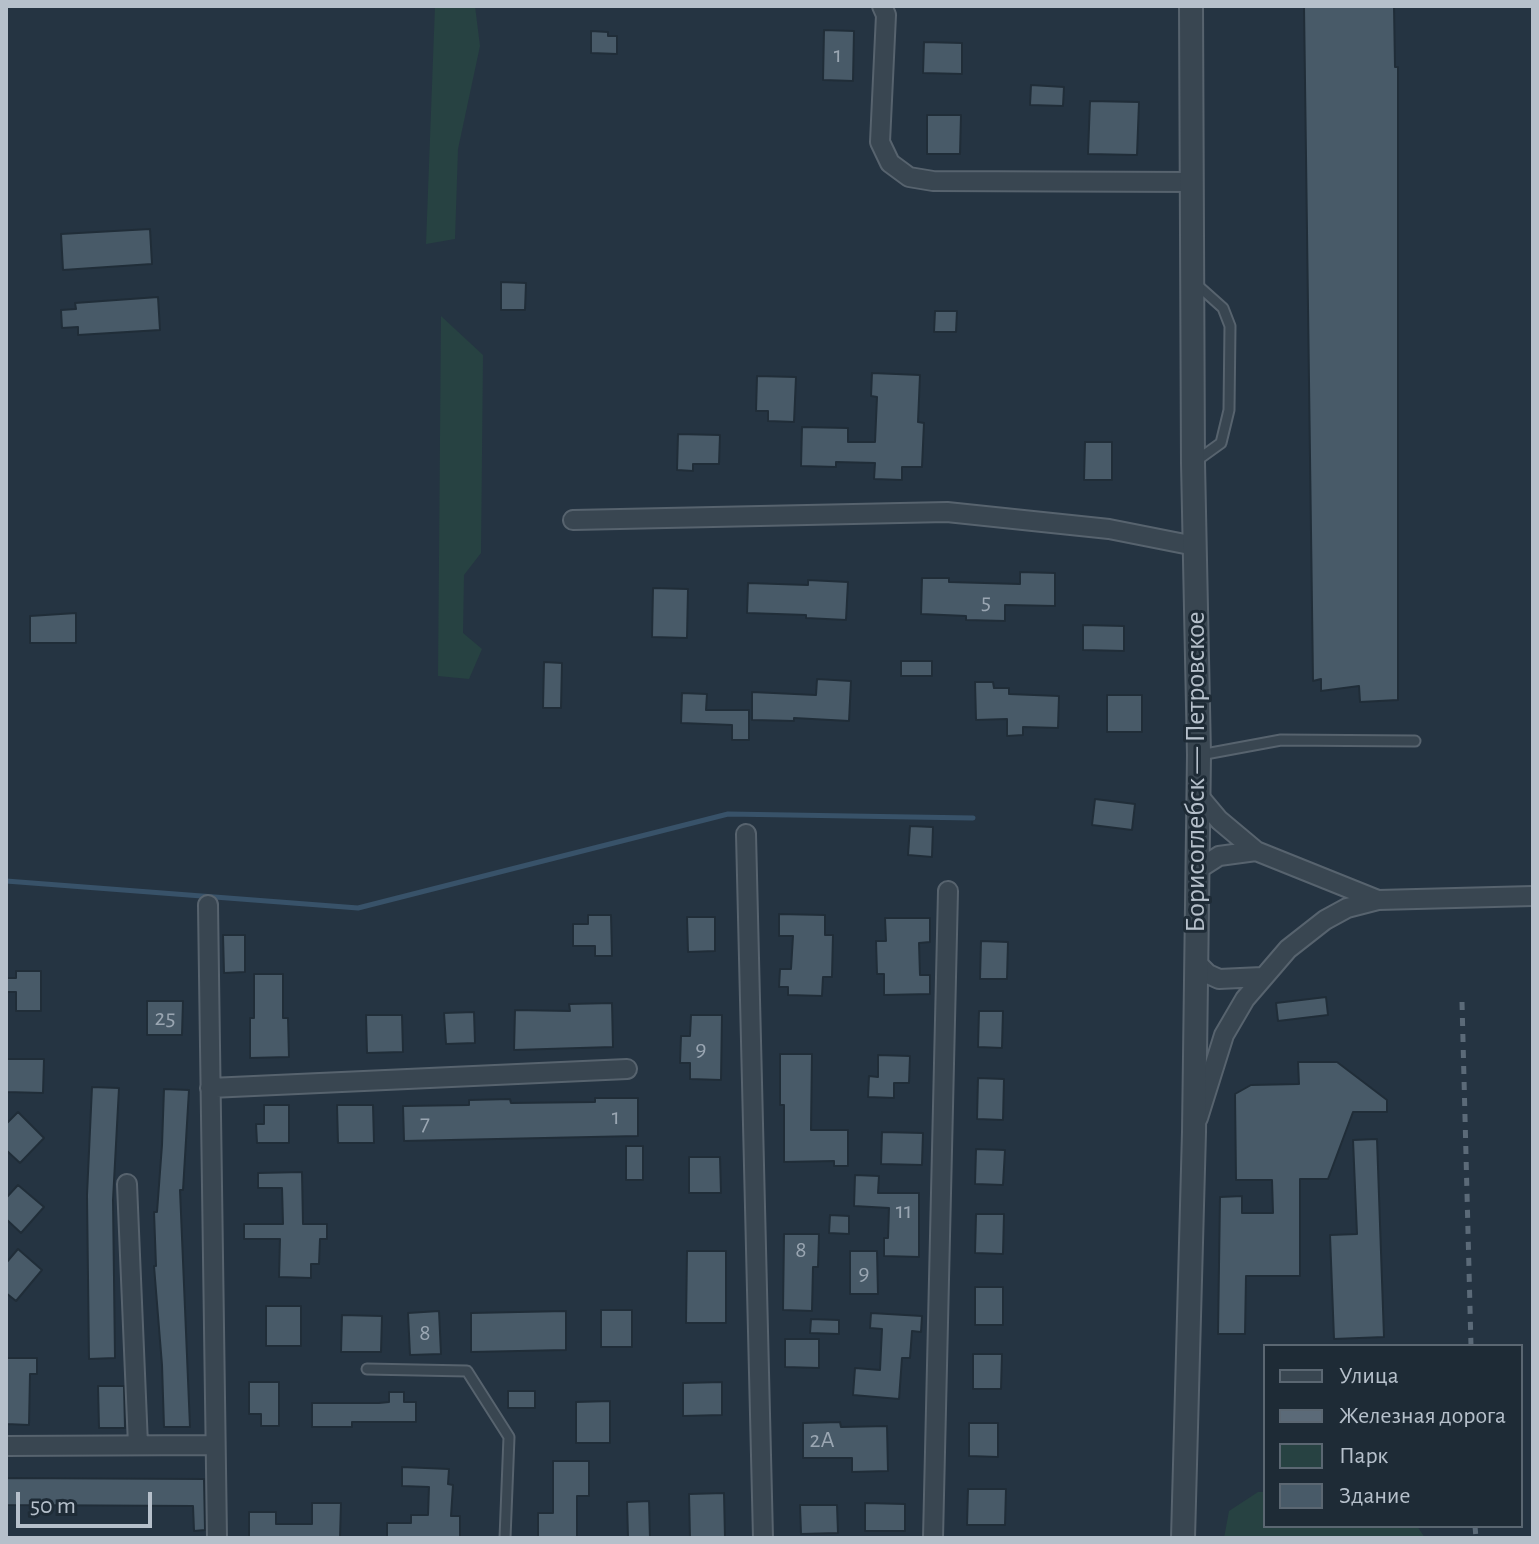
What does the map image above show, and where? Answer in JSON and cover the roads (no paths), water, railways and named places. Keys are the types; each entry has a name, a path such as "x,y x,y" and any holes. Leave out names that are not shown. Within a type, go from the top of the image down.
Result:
{"street":[{"path":"882,6 886,15 880,142 890,163 909,177 933,181 1192,182"},
{"name":"Борисоглебск — Петровское","path":"1183,1538 1194,1132 1199,755 1193,463 1191,6"},
{"path":"573,520 947,512 1109,529 1195,546"},
{"path":"1198,795 1219,820 1256,851 1378,900"},
{"path":"746,834 763,1538"},
{"path":"1197,870 1219,856 1256,851"},
{"path":"933,1538 948,891"},
{"path":"1194,1132 1224,1035 1245,999 1288,949 1325,920 1347,908 1378,900 1533,896"},
{"path":"208,905 217,1538"},
{"path":"1196,962 1208,974 1219,979 1262,977"},
{"path":"210,1088 627,1069"},
{"path":"127,1184 138,1445"},
{"path":"6,1446 215,1445"}],"lane":[{"path":"1193,281 1223,308 1230,326 1229,410 1221,443 1193,463"},
{"path":"1199,755 1281,740 1415,741"},
{"path":"367,1369 467,1371 509,1437 505,1538"}],"waterway":[{"path":"6,881 358,908 728,814 973,818"}],"railway":[{"path":"1462,1002 1471,1344"},
{"path":"1475,1528 1476,1538"}]}
